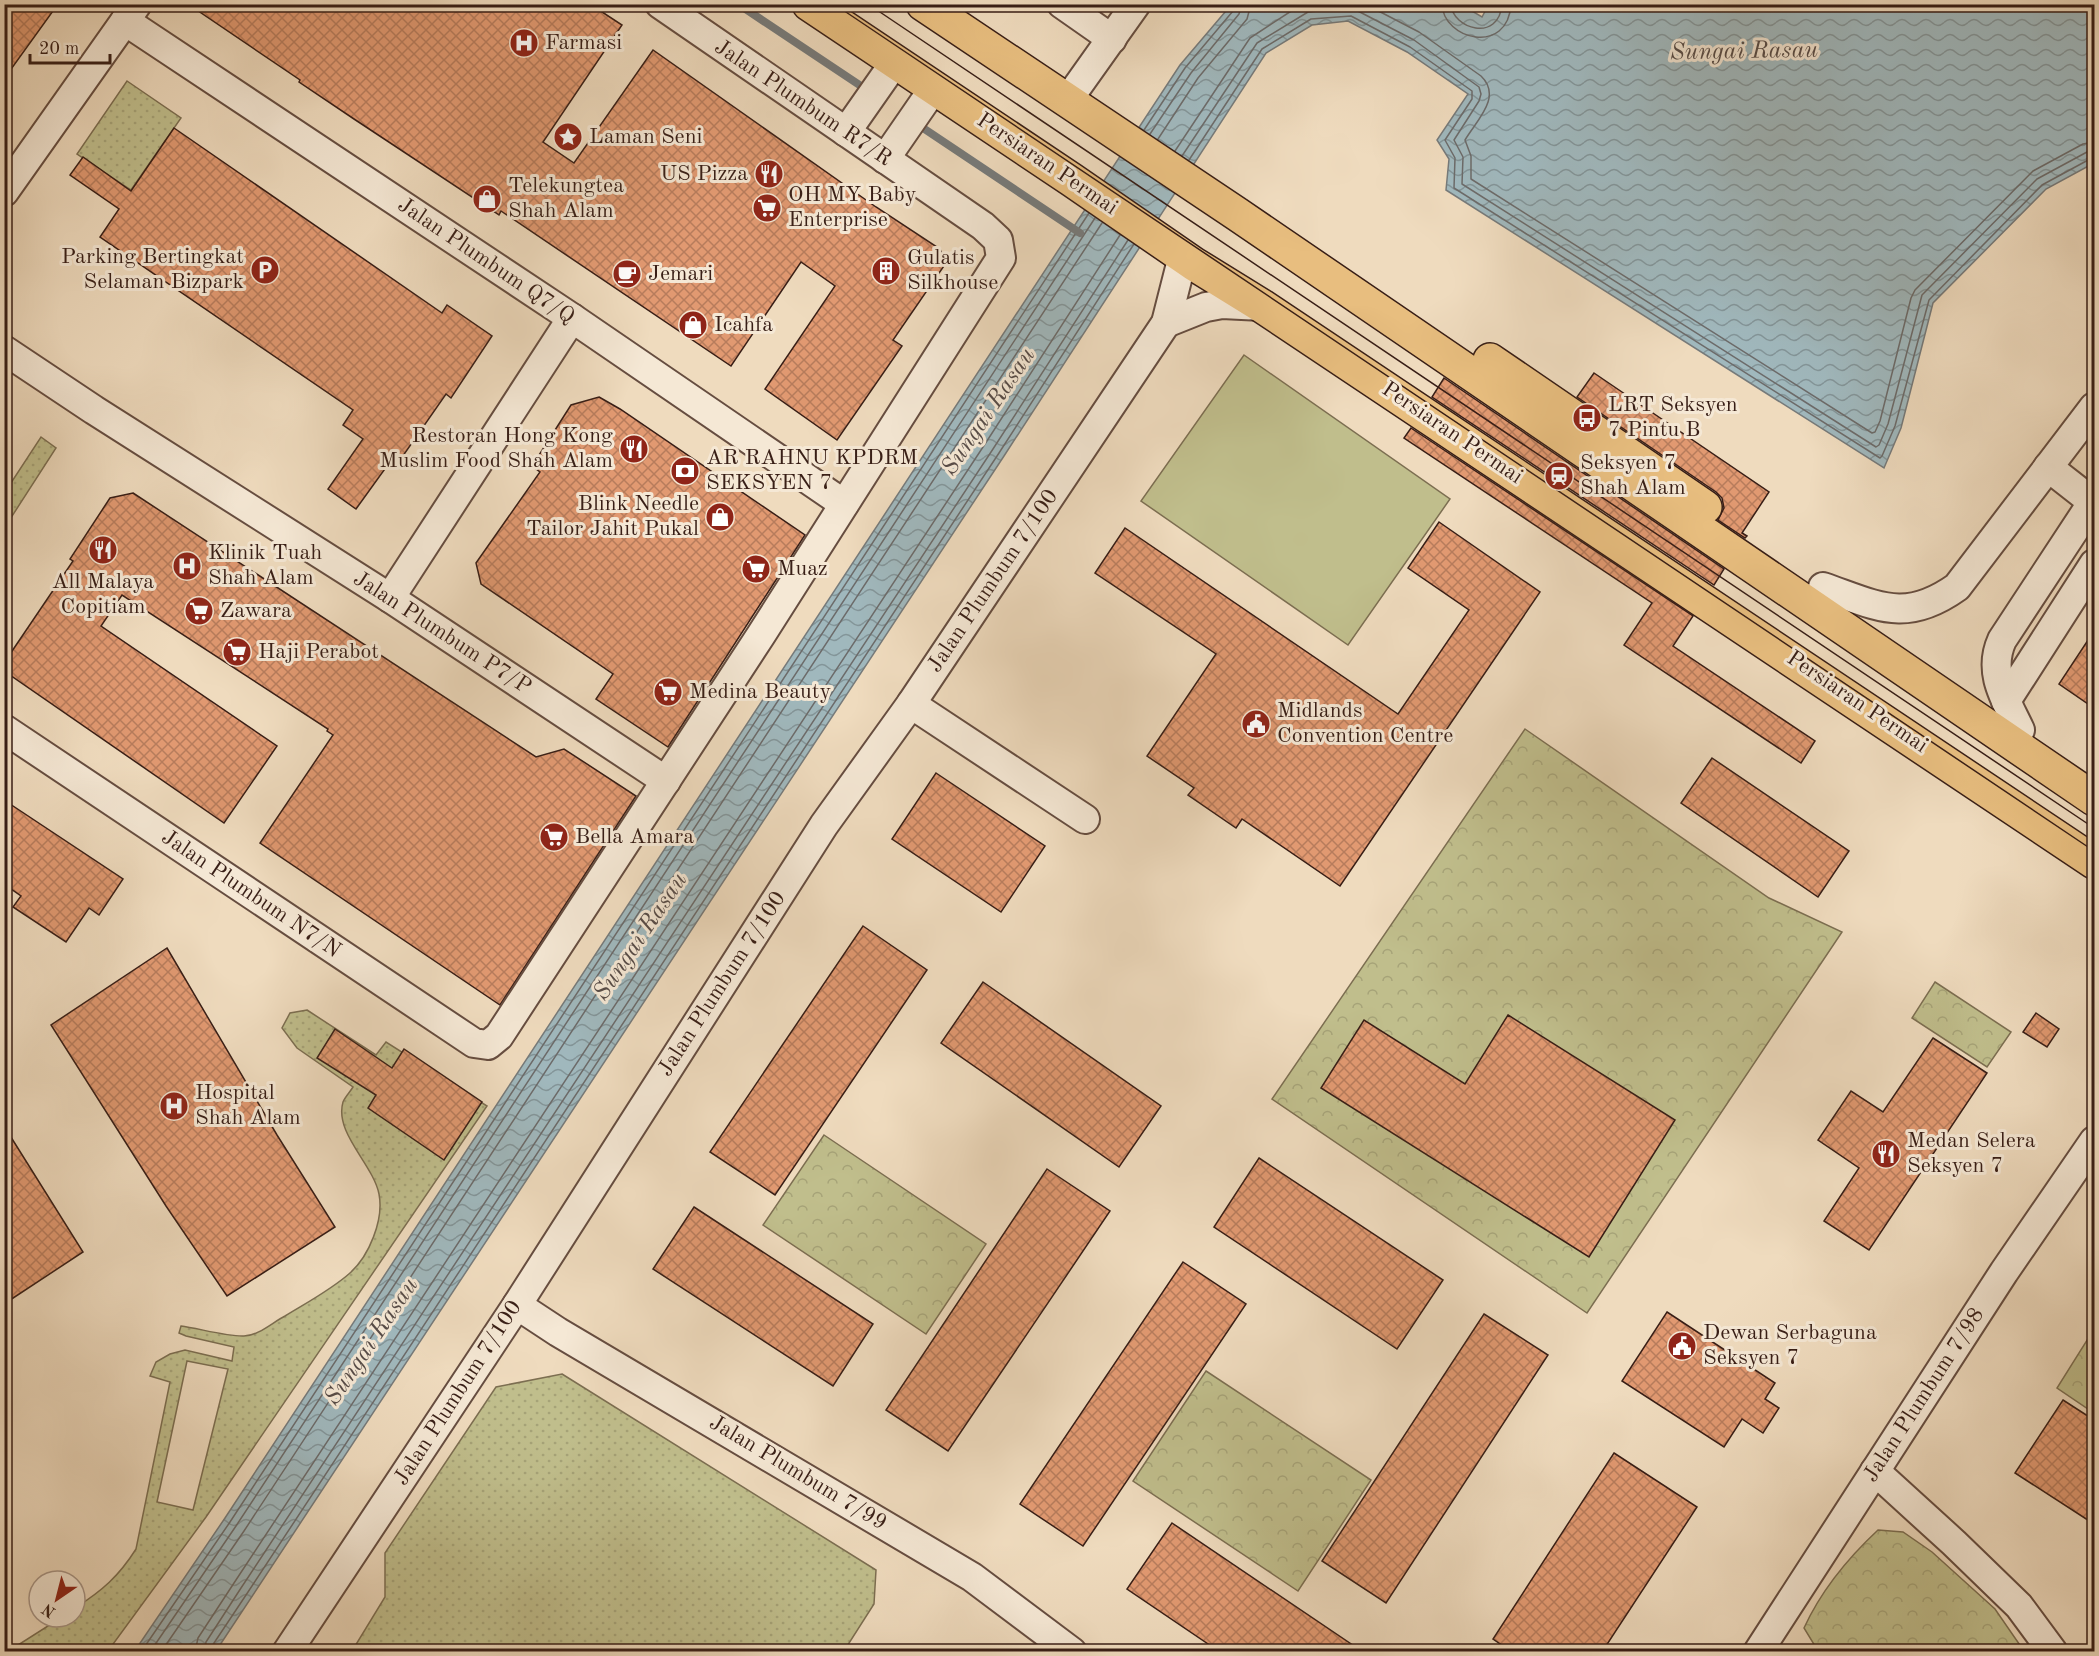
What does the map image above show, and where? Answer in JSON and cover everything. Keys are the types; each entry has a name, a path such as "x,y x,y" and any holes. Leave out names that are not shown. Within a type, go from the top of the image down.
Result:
{"main road":[{"name":"Persiaran Permai","path":"809,4 1177,253 1262,306 2094,862"},
{"path":"923,4 2016,736 2094,821"},
{"path":"1237,214 1373,281 1823,587 2094,798"}],"street":[{"name":"Jalan Plumbum R7/R","path":"499,1036 666,781 1001,258 998,240 983,226 660,4"},
{"path":"1062,4 1112,39"},
{"path":"1067,101 1136,4"},
{"path":"4,192 131,13"},
{"name":"Jalan Plumbum Q7/Q","path":"131,13 844,504"},
{"path":"846,132 895,62"},
{"path":"885,159 934,88"},
{"path":"1166,323 1177,253"},
{"path":"1166,323 1206,307 1222,304 1262,306"},
{"path":"390,598 572,318"},
{"name":"Jalan Plumbum 7/100","path":"287,1652 517,1305 824,825 911,704 1166,323"},
{"name":"Jalan Plumbum P7/P","path":"4,350 94,410 390,598 666,781"},
{"path":"1823,587 1873,605 1899,609 1922,607 1940,599 1957,587 2094,407"},
{"path":"2016,736 1999,685 1996,653 2002,640 2094,501 2048,467"},
{"path":"2006,701 2094,564"},
{"path":"911,704 1085,819"},
{"name":"Jalan Plumbum N7/N","path":"4,729 474,1043 488,1045 499,1036"},
{"name":"Jalan Plumbum 7/98","path":"1758,1652 2004,1272 2094,1141"},
{"name":"Jalan Plumbum 7/99","path":"517,1305 558,1332 972,1577 1072,1652"},
{"path":"1875,1471 2019,1606 2053,1652"}],"green space":[{"path":"127,81 181,118 131,190 77,154"},
{"path":"1244,355 1450,499 1348,645 1141,501"},
{"path":"41,437 56,448 5,527 5,492"},
{"path":"1525,729 1769,898 1842,932 1587,1313 1272,1099"},
{"path":"1935,982 2011,1032 1987,1067 1912,1018"},
{"path":"307,1010 376,1055 386,1042 487,1106 206,1517 108,1651 7,1652 43,1629 87,1629 87,1600 109,1582 136,1549 170,1382 150,1376 156,1362 170,1354 185,1350 232,1361 234,1347 186,1336 179,1333 181,1326 238,1336 255,1334 343,1279 357,1266 374,1237 379,1215 379,1194 370,1171 349,1137 342,1114 343,1102 353,1087 297,1048 282,1028 290,1013","holes":["187,1361 228,1369 193,1510 157,1502"]},
{"path":"824,1135 986,1244 926,1334 763,1225"},
{"path":"2094,1329 2094,1413 2057,1388"},
{"path":"1206,1371 1371,1480 1298,1591 1133,1481"},
{"path":"562,1374 876,1570 874,1604 844,1651 352,1651 385,1597 385,1553 496,1387"},
{"path":"1878,1530 1903,1532 1932,1552 1995,1609 2024,1651 1818,1651 1804,1628 1837,1575"}],"water":[{"name":"Sungai Rasau","path":"1460,4 1482,17 1489,4 2094,5 2094,163 2046,189 1933,303 1901,428 1884,468 1446,190 1449,159 1437,140 1468,94 1407,52 1348,21 1312,25 1266,53 1004,456 216,1651 134,1652 225,1518 1180,65 1231,5"}],"building":[{"path":"4,4 58,4 4,79"},
{"path":"188,4 590,4 622,25 543,142 574,163 653,50 876,207 940,249 946,263 893,340 902,346 837,440 765,389 835,286 801,262 731,366 501,211 499,215 354,119"},
{"name":"Parking Bertingkat Selaman Bizpark","path":"174,128 442,313 447,305 492,336 451,398 446,394 398,463 392,459 356,509 328,489 363,439 343,425 353,410 100,237 119,209 70,175 83,157 131,191"},
{"path":"1594,373 1769,492 1742,533 1747,536 1745,538 1718,520 1724,508 1722,498 1716,492 1577,397"},
{"path":"1444,378 1724,569 1714,585 1432,397"},
{"path":"599,397 805,535 668,747 596,699 613,674 481,584 476,563 540,472 532,466 571,405"},
{"path":"1411,428 1693,616 1673,646 1815,741 1801,763 1624,645 1652,603 1404,438"},
{"path":"133,493 536,757 564,749 636,796 500,1005 260,843 333,735 327,731 328,729 122,595 101,626 277,746 224,823 10,675 6,660 73,561 70,559 110,498"},
{"path":"1439,522 1540,592 1340,886 1242,819 1236,828 1188,795 1194,788 1147,756 1216,654 1095,573 1125,528 1398,714 1469,610 1408,568"},
{"path":"2094,631 2094,708 2059,684"},
{"path":"1712,758 1849,851 1818,897 1681,803"},
{"path":"936,773 1045,846 1001,912 892,839"},
{"path":"4,800 123,879 99,915 89,908 66,942 13,907 21,896 4,884"},
{"path":"863,926 927,970 775,1195 710,1152"},
{"path":"167,948 277,1135 335,1227 227,1296 166,1206 51,1025"},
{"path":"983,982 1161,1106 1119,1167 941,1043"},
{"path":"2036,1013 2059,1029 2047,1047 2023,1032"},
{"path":"1508,1015 1675,1120 1589,1257 1321,1088 1364,1020 1465,1084"},
{"path":"335,1029 392,1068 404,1049 482,1102 444,1160 368,1108 376,1095 317,1058"},
{"name":"Medan Selera Seksyen 7","path":"1933,1038 1987,1073 1869,1250 1824,1221 1859,1168 1818,1140 1851,1091 1883,1112"},
{"path":"4,1126 83,1252 4,1304"},
{"path":"1259,1158 1443,1280 1397,1349 1214,1227"},
{"path":"1047,1169 1110,1211 948,1451 886,1410"},
{"path":"694,1207 873,1324 833,1386 653,1269"},
{"path":"1183,1262 1246,1304 1083,1546 1020,1504"},
{"name":"Dewan Serbaguna Seksyen 7","path":"1667,1312 1775,1383 1765,1399 1779,1408 1763,1433 1742,1419 1724,1447 1622,1381"},
{"path":"1484,1314 1548,1355 1386,1603 1322,1561"},
{"path":"2063,1400 2094,1420 2094,1524 2015,1473"},
{"path":"1614,1453 1697,1507 1602,1652 1512,1652 1493,1639"},
{"path":"1172,1523 1363,1652 1220,1652 1127,1589"}],"waterway":[{"path":"738,4 861,86"},
{"path":"923,128 1080,233"}],"tram line":[{"path":"834,4 2094,851"},
{"path":"868,4 2094,828"}],"place":[{"name":"Farmasi","path":"524,43"},
{"name":"Laman Seni","path":"568,137"},
{"name":"US Pizza","path":"769,174"},
{"name":"Telekungtea Shah Alam","path":"487,199"},
{"name":"OH MY Baby Enterprise","path":"767,208"},
{"name":"Parking Bertingkat Selaman Bizpark","path":"265,270"},
{"name":"Gulatis Silkhouse","path":"886,271"},
{"name":"Jemari","path":"627,274"},
{"name":"Icahfa","path":"693,325"},
{"name":"LRT Seksyen 7 Pintu B","path":"1587,418"},
{"name":"Restoran Hong Kong Muslim Food Shah Alam","path":"634,449"},
{"name":"AR RAHNU KPDRM SEKSYEN 7","path":"685,471"},
{"name":"Seksyen 7 Shah Alam","path":"1559,476"},
{"name":"Blink Needle Tailor Jahit Pukal","path":"720,517"},
{"name":"All Malaya Copitiam","path":"103,550"},
{"name":"Klinik Tuah Shah Alam","path":"187,566"},
{"name":"Muaz","path":"756,569"},
{"name":"Zawara","path":"199,611"},
{"name":"Haji Perabot","path":"237,652"},
{"name":"Medina Beauty","path":"668,692"},
{"name":"Midlands Convention Centre","path":"1256,724"},
{"name":"Bella Amara","path":"554,837"},
{"name":"Hospital Shah Alam","path":"174,1106"},
{"name":"Medan Selera Seksyen 7","path":"1886,1154"},
{"name":"Dewan Serbaguna Seksyen 7","path":"1682,1346"}]}
